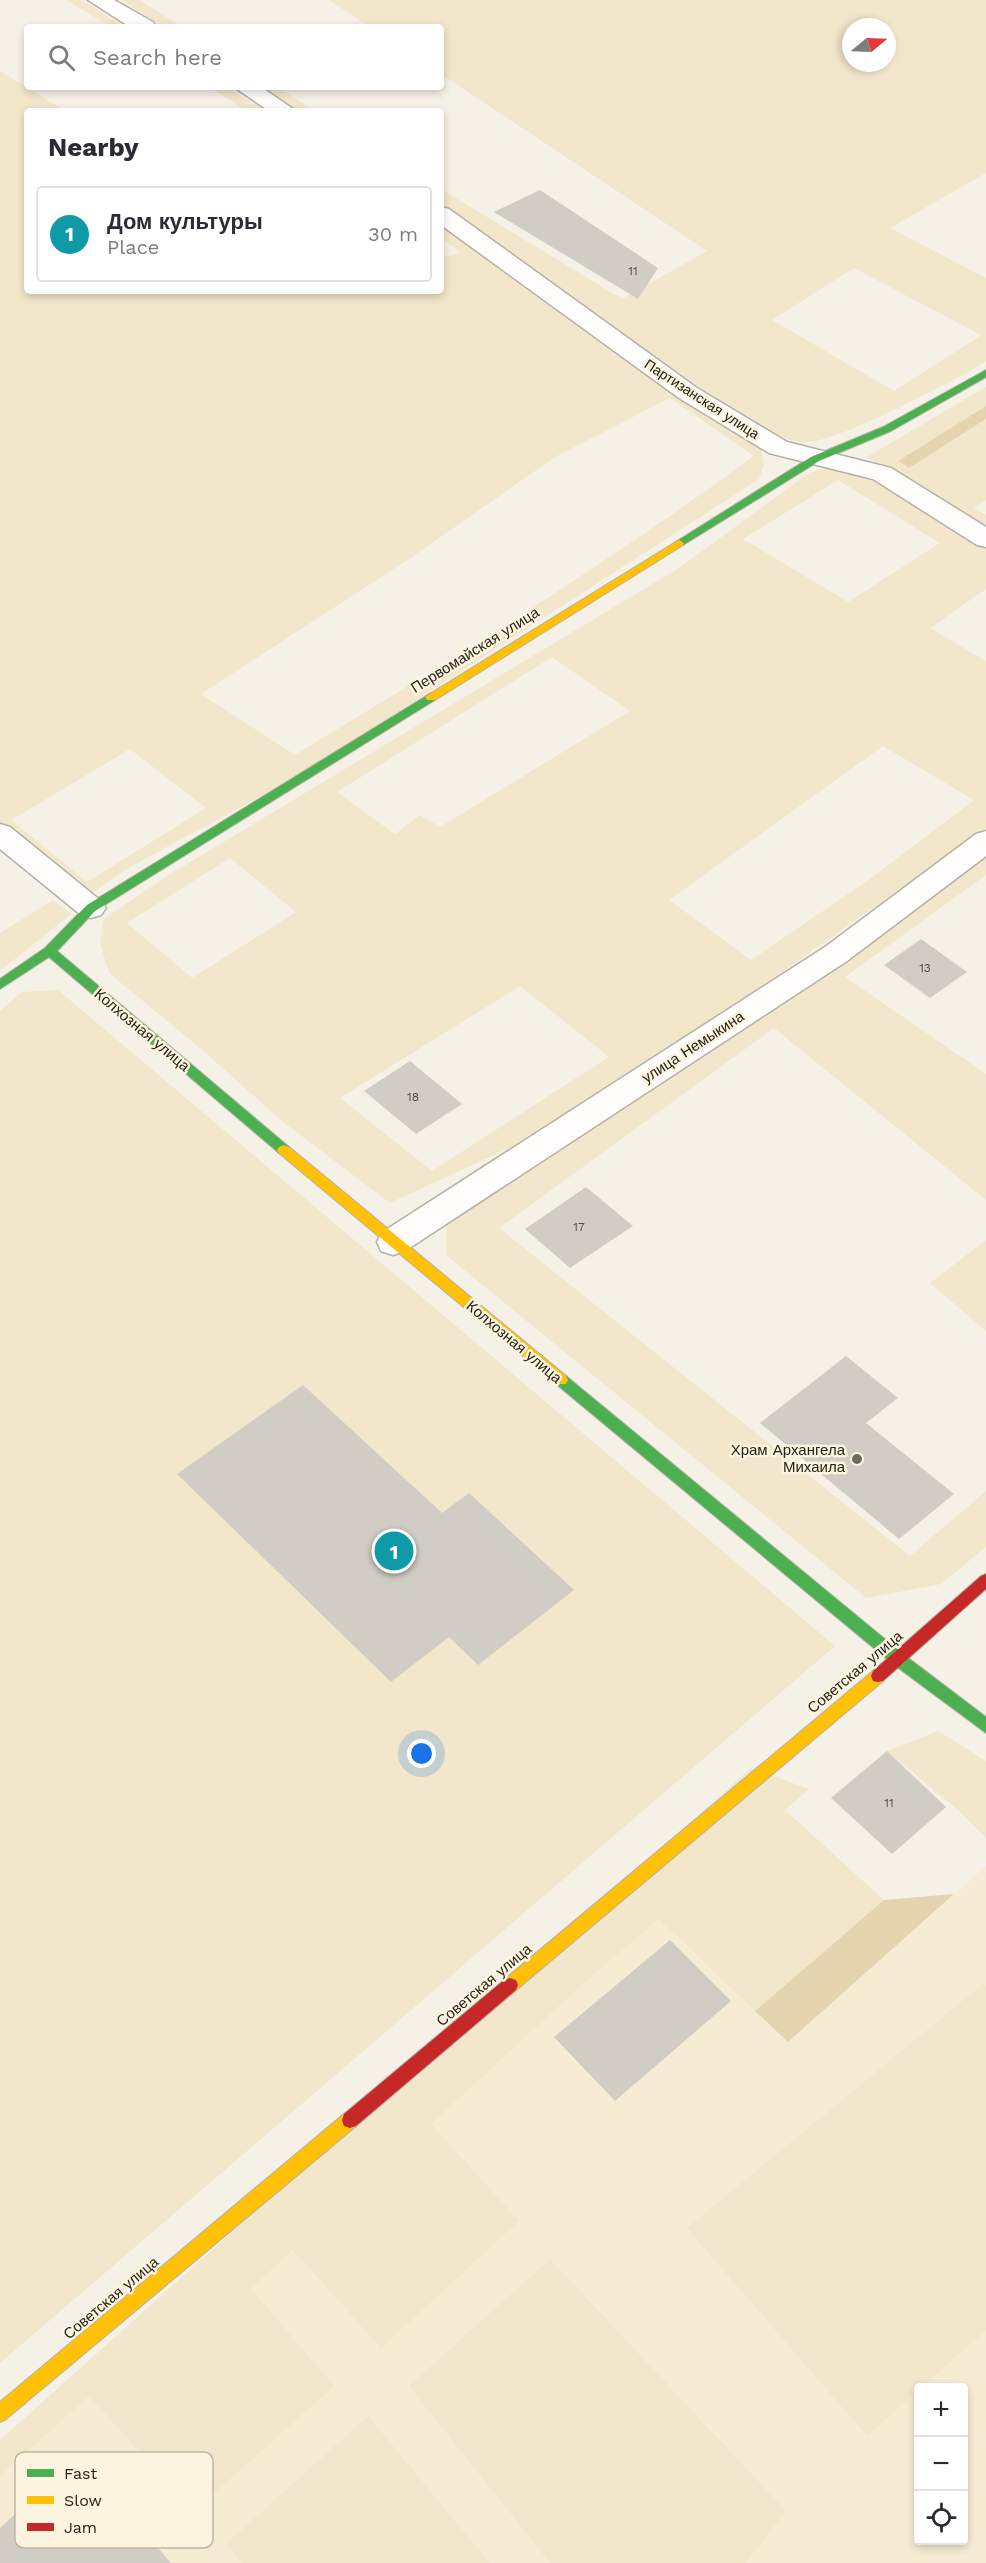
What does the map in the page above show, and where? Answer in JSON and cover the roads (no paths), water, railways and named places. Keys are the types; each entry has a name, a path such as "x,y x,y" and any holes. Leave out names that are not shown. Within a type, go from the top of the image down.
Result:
{"street":[{"path":"99,0 140,24"},
{"path":"250,90 280,108"},
{"name":"Партизанская улица","path":"444,216 688,393 778,448 815,459 882,473 986,539"},
{"name":"Первомайская улица","path":"0,985 49,951 91,908 815,459 887,429 986,373"},
{"path":"0,834 91,908"},
{"name":"улица Немыкина","path":"393,1242 836,954 986,841"},
{"name":"Колхозная улица","path":"49,951 393,1242 898,1659 986,1726"},
{"name":"Советская улица","path":"0,2413 898,1659 986,1580"}],"place":[{"name":"Храм Архангела Михаила","path":"857,1459"},
{"name":"Дом культуры","path":"394,1551"}]}
